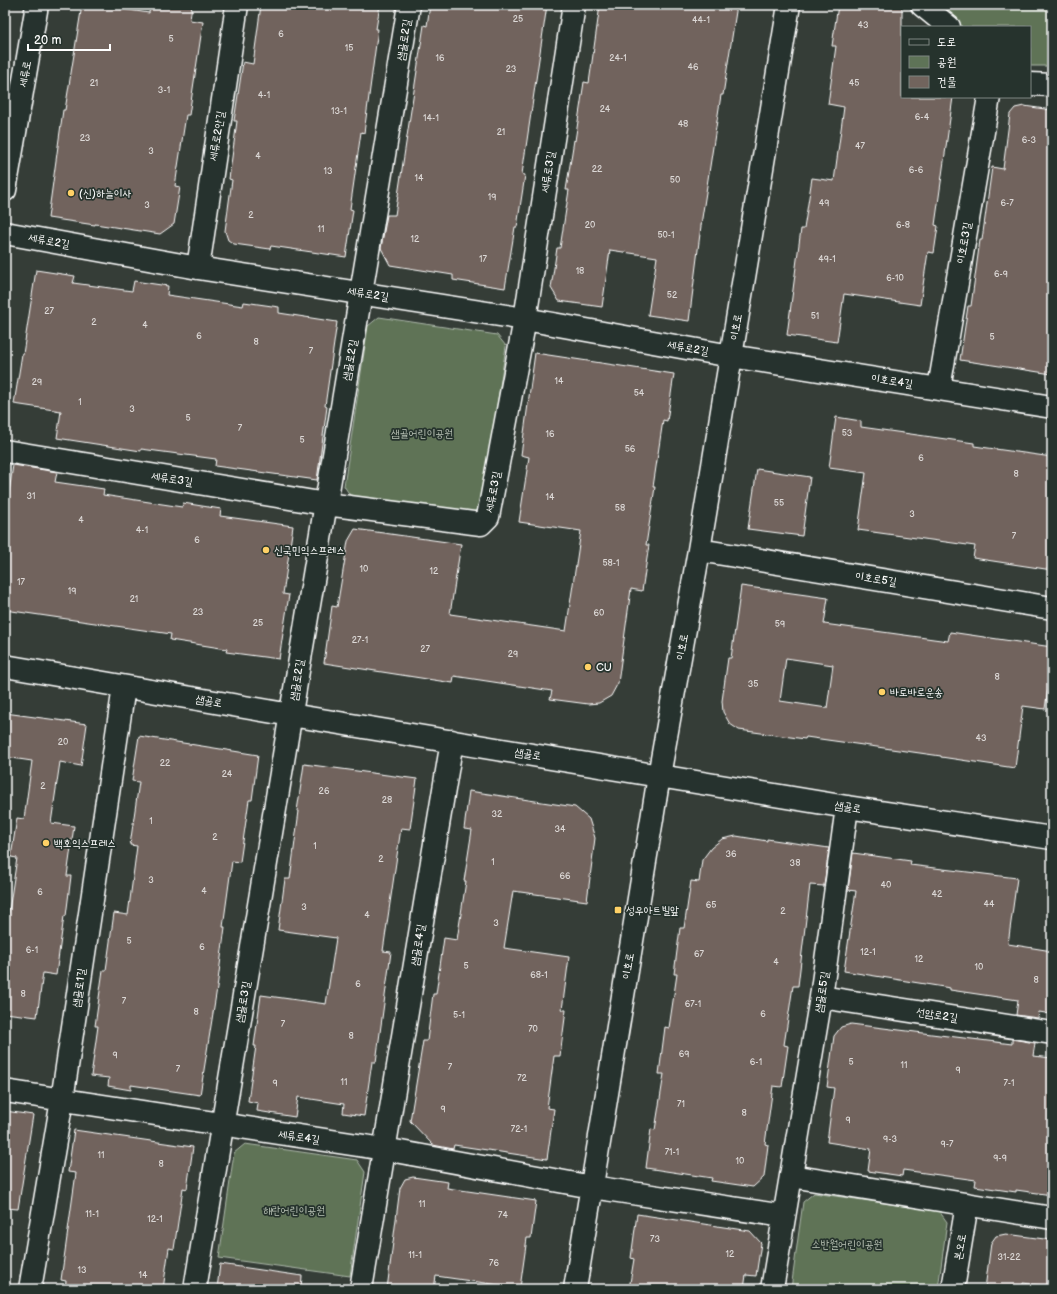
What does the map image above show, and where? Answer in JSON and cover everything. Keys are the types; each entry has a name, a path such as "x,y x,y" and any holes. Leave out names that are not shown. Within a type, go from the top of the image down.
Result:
{"street":[{"name":"세류로","path":"5,190 37,5"},
{"name":"세류로2안길","path":"198,268 237,5"},
{"name":"샘골로2길","path":"291,715 409,5"},
{"name":"세류로3길","path":"5,451 326,504 480,524 488,517 525,319 574,5"},
{"name":"이호로","path":"575,1289 659,776 699,550 789,5"},
{"path":"922,5 948,26"},
{"path":"1031,84 1052,85"},
{"name":"이호로3길","path":"939,388 989,98"},
{"name":"세류로2길","path":"5,233 198,268 525,319 731,356"},
{"name":"이호로4길","path":"731,356 1052,407"},
{"name":"이호로5길","path":"699,550 1052,608"},
{"name":"샘골로","path":"5,666 847,807 1052,838"},
{"name":"샘골로1길","path":"30,1289 62,1100 124,687"},
{"name":"샘골로3길","path":"195,1289 291,715"},
{"name":"샘골로4길","path":"361,1289 452,741"},
{"name":"샘골로5길","path":"772,1289 821,997 847,807"},
{"name":"선암로2길","path":"821,997 1052,1033"},
{"name":"세류로4길","path":"5,1091 384,1149 592,1187 784,1216"},
{"path":"791,1176 1052,1218"},
{"name":"본오로","path":"953,1289 968,1204"}],"green space":[{"path":"924,5 1052,5 1052,66 1031,66 1031,26 955,26"},
{"name":"샘골어린이공원","path":"379,317 497,335 506,346 482,507 470,515 352,498 344,486 368,326"},
{"name":"해란어린이공원","path":"245,1144 357,1160 365,1172 350,1276 219,1258 234,1153"},
{"name":"소반월어린이공원","path":"814,1193 939,1211 947,1222 938,1289 791,1289 803,1202"}],"building":[{"path":"82,5 95,5 149,13 150,5 192,5 190,20 203,22 189,115 186,115 175,186 180,187 174,224 160,234 48,218 63,110 65,110"},
{"path":"261,5 380,5 364,133 361,132 350,209 353,210 346,257 271,246 270,249 234,244 228,240 225,231 232,180 229,179 237,121 234,121 243,62 253,64"},
{"path":"430,5 547,5 522,174 525,175 505,288 453,280 453,275 390,265 381,248 387,215 395,215 424,25 427,26"},
{"path":"600,5 737,5 702,218 689,321 648,315 657,257 610,250 602,307 559,301 551,288 557,248 560,248 569,190 566,190 584,82 589,83"},
{"path":"838,5 902,5 901,98 953,98 935,225 938,226 934,253 928,252 920,305 844,294 837,342 787,335 801,229 804,229 812,178 834,181 844,107 828,104 836,46 832,46"},
{"path":"1024,106 1052,110 1052,374 960,360 968,306 971,306 980,240 982,240 992,167 1003,169 1010,114 1015,108"},
{"path":"36,270 75,276 73,283 132,291 134,281 168,286 167,295 243,306 244,302 279,307 279,313 337,322 325,406 327,407 317,480 215,466 216,459 141,449 141,451 57,438 61,411 14,404"},
{"path":"535,353 674,374 667,421 663,420 653,487 655,487 646,545 649,545 642,591 631,589 618,683 611,696 599,703 588,704 550,699 552,691 454,676 453,683 324,663 332,606 337,607 348,541 355,529 461,544 450,614 566,631 581,531 519,522 529,457 521,455"},
{"path":"836,417 861,421 861,427 974,443 974,446 1052,457 1052,570 973,558 975,546 858,530 866,473 829,468"},
{"path":"13,465 57,472 55,482 104,489 103,495 182,507 183,503 221,509 220,516 293,526 283,594 289,595 279,659 226,652 227,649 170,640 171,634 5,610 5,520"},
{"path":"757,469 810,477 802,536 748,529"},
{"path":"741,586 828,598 824,624 948,641 950,632 1052,647 1052,660 1045,709 1023,706 1015,768 806,737 805,739 739,730 730,724 723,712 722,701 728,658 731,658","holes":["786,658 833,665 827,708 780,701"]},
{"path":"5,713 87,724 81,766 60,762 51,823 74,826 67,876 71,876 56,975 43,973 37,1017 5,1013 5,923 7,924 17,858 11,857 17,818 24,819 32,761 5,757"},
{"path":"139,736 258,755 252,800 249,800 240,862 232,861 217,988 200,1095 131,1085 131,1090 108,1086 109,1078 91,1076 98,1026 95,1026 103,970 106,970 114,913 128,915 137,846 130,845 139,782 132,781"},
{"path":"304,764 417,779 410,829 401,828 383,951 391,952 376,1062 372,1062 364,1116 343,1113 344,1104 298,1097 295,1117 257,1111 258,1103 248,1101 256,1046 254,1046 261,995 326,1004 336,938 278,930 285,879 290,879 299,811 297,811"},
{"path":"469,791 575,807 589,819 595,838 587,901 513,891 504,948 569,957 562,1010 566,1010 560,1056 554,1056 547,1108 554,1109 547,1159 454,1145 453,1149 433,1145 410,1121 423,1041 427,1041 433,994 436,994 444,938 457,940 472,830 464,829"},
{"path":"736,836 829,848 824,886 810,885 798,986 793,986 784,1045 788,1046 782,1087 773,1086 765,1144 768,1145 764,1177 753,1187 711,1181 712,1178 646,1168 651,1129 655,1130 664,1074 659,1074 665,1027 669,1028 677,974 674,974 680,928 684,928 691,881 699,882 702,860 711,848 722,839"},
{"path":"853,853 911,861 910,865 1017,878 1008,944 1052,951 1052,1014 1039,1012 1038,1018 1016,1015 1018,1000 950,990 950,988 844,971 856,891 848,890"},
{"path":"851,1024 1012,1044 1012,1039 1035,1043 1033,1056 1052,1058 1052,1195 975,1186 976,1180 903,1170 902,1176 868,1171 871,1149 827,1142 834,1088 827,1087 834,1036 841,1027"},
{"path":"5,1111 33,1115 18,1209 5,1208"},
{"path":"74,1130 193,1147 187,1189 183,1188 174,1249 169,1248 163,1289 65,1289 66,1281 61,1280 76,1173 68,1172"},
{"path":"413,1177 448,1182 447,1188 536,1201 531,1238 527,1238 520,1288 436,1276 434,1289 387,1289 400,1188 405,1179"},
{"path":"637,1214 750,1231 761,1243 756,1276 746,1275 744,1289 629,1289 634,1259 631,1258"},
{"path":"1006,1234 1052,1240 1052,1287 1023,1283 1023,1289 985,1289 991,1243 996,1236"},
{"path":"220,1264 302,1276 301,1289 217,1289"}],"place":[{"name":"(신)하늘이사","path":"71,193"},
{"name":"신국민익스프레스","path":"266,550"},
{"name":"CU","path":"588,667"},
{"name":"바로바로운송","path":"882,692"},
{"name":"백호익스프레스","path":"46,843"},
{"name":"성우아트빌앞","path":"618,910"}]}
